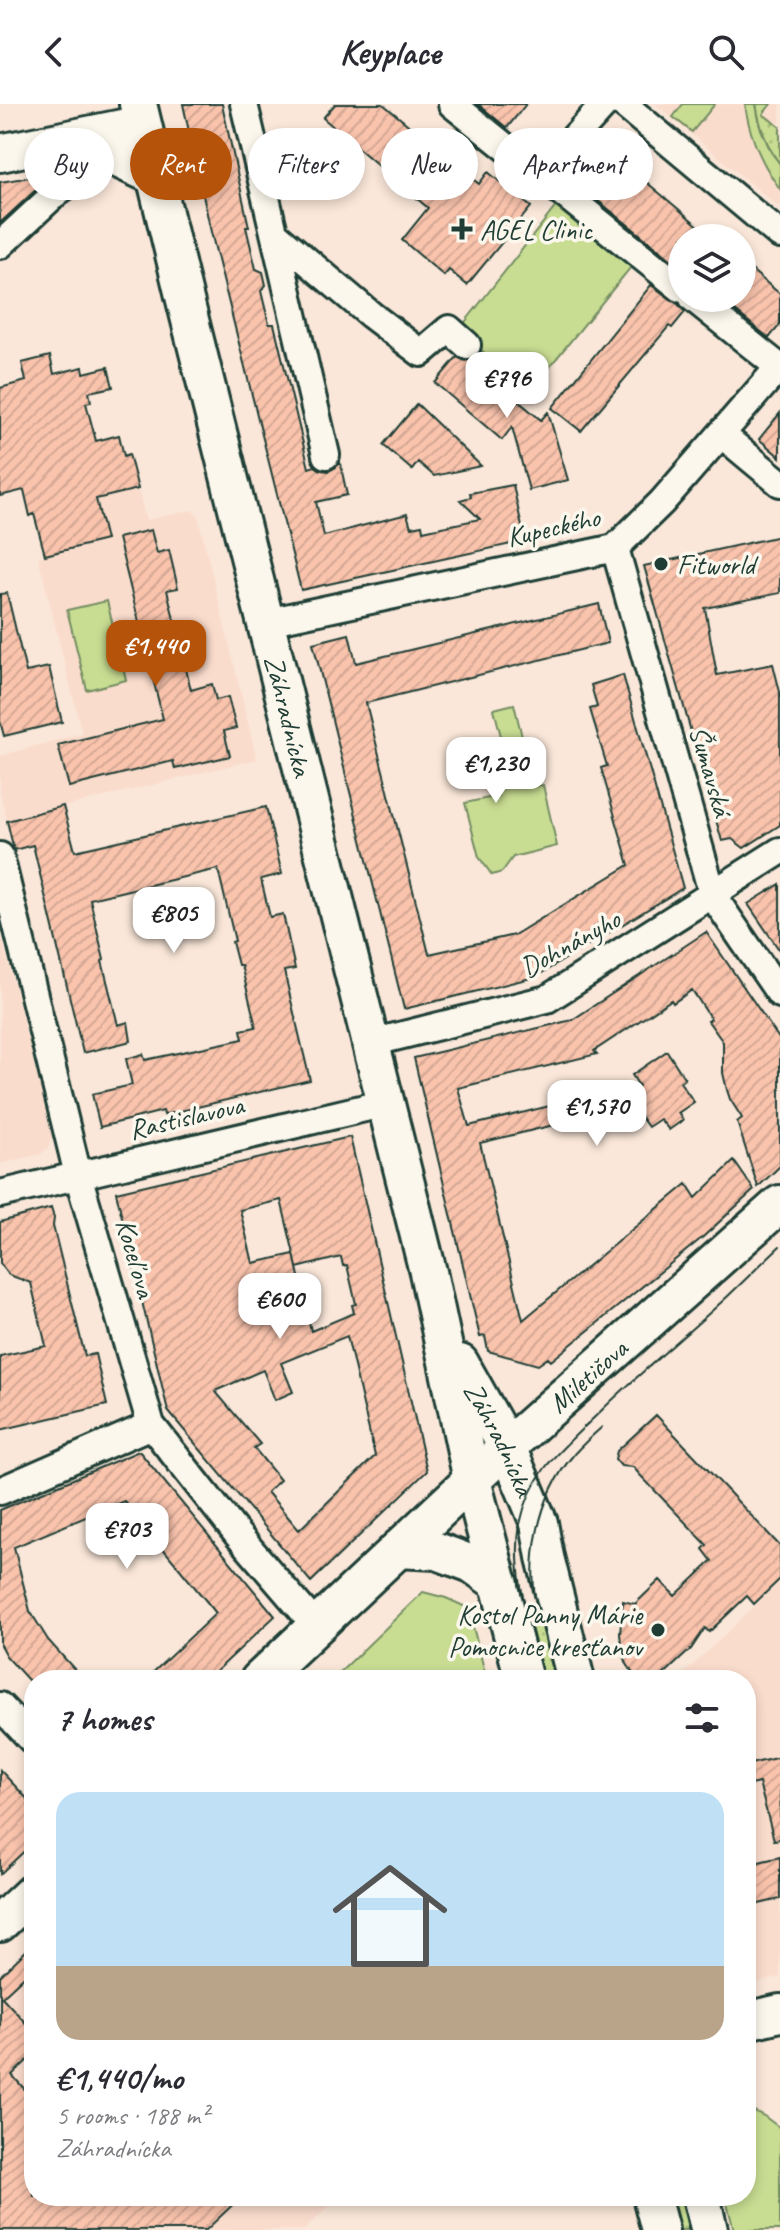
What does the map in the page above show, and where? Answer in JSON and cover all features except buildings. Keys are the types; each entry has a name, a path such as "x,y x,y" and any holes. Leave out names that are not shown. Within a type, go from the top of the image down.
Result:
{"street":[{"path":"244,104 326,455"},
{"path":"452,104 494,138"},
{"path":"583,128 605,104"},
{"path":"623,104 780,235"},
{"path":"100,128 140,114"},
{"path":"0,153 24,148"},
{"path":"0,245 48,200"},
{"name":"Záhradnícka","path":"161,200 386,1103 440,1326 472,1480 522,1670"},
{"path":"571,200 668,278"},
{"path":"274,233 421,353 449,329 467,345"},
{"path":"710,312 779,367"},
{"name":"Kupeckého","path":"267,622 615,548 662,502 779,367"},
{"path":"721,434 780,483"},
{"name":"Šumavská","path":"615,548 713,896 780,994"},
{"name":"Dohnányho","path":"371,1043 547,999 780,851"},
{"name":"Koceľova","path":"0,856 78,1175 151,1425 237,1534 316,1626"},
{"name":"Rastislavova","path":"0,1194 386,1103"},
{"name":"Miletičova","path":"270,1670 507,1447 780,1204"},
{"name":"Záhradnícka","path":"440,1326 507,1447 539,1523 573,1670"},
{"path":"0,1491 151,1425"},
{"name":"Záhradnícka","path":"472,1480 522,1519 545,1557"},
{"path":"398,1549 437,1551 472,1564 500,1584"},
{"path":"0,1706 24,1731"},
{"path":"0,1923 24,1900"},
{"path":"756,2019 780,2013"},
{"path":"654,2206 660,2230"},
{"path":"703,2206 709,2230"}],"shaded area":[{"path":"655,104 780,104 780,208"},
{"path":"138,489 146,520 192,510 198,516 257,759 7,821 0,794 0,756 82,733 38,557 106,540 101,518 86,502"},
{"path":"0,930 52,1136 49,1147 41,1154 0,1164"},
{"path":"780,1582 780,1977 756,1983 756,1670 688,1670"},
{"path":"24,1953 24,2206 329,2206 304,2230 0,2230 0,1976"}],"green space":[{"path":"683,104 715,104 692,132 673,117"},
{"path":"745,104 756,104 760,127 780,164 780,189 757,149"},
{"path":"756,104 771,104 763,114 780,127 780,164 764,136"},
{"path":"557,205 631,267 530,391 458,331"},
{"path":"107,601 126,680 87,690 67,610"},
{"path":"514,704 534,786 543,785 557,846 513,857 502,872 492,875 479,857 465,803 498,796 489,753 504,748 494,709"},
{"path":"423,1592 468,1608 484,1670 342,1670"},
{"path":"543,1604 559,1670 537,1670 522,1608"},
{"path":"756,2112 780,2128 780,2230 734,2230 728,2206 756,2206"},
{"path":"667,2206 689,2206 695,2230 673,2230"}],"tram line":[{"path":"541,1670 524,1603 518,1563 520,1524 537,1481 574,1437 780,1246"},
{"path":"539,1618 533,1575 543,1510 562,1470 602,1427"},
{"path":"684,2206 690,2230"}],"place":[{"name":"AGEL Clinic","path":"462,229"},
{"name":"Fitworld","path":"661,564"},
{"name":"Kostol Panny Márie Pomocnice kresťanov","path":"658,1630"}]}
